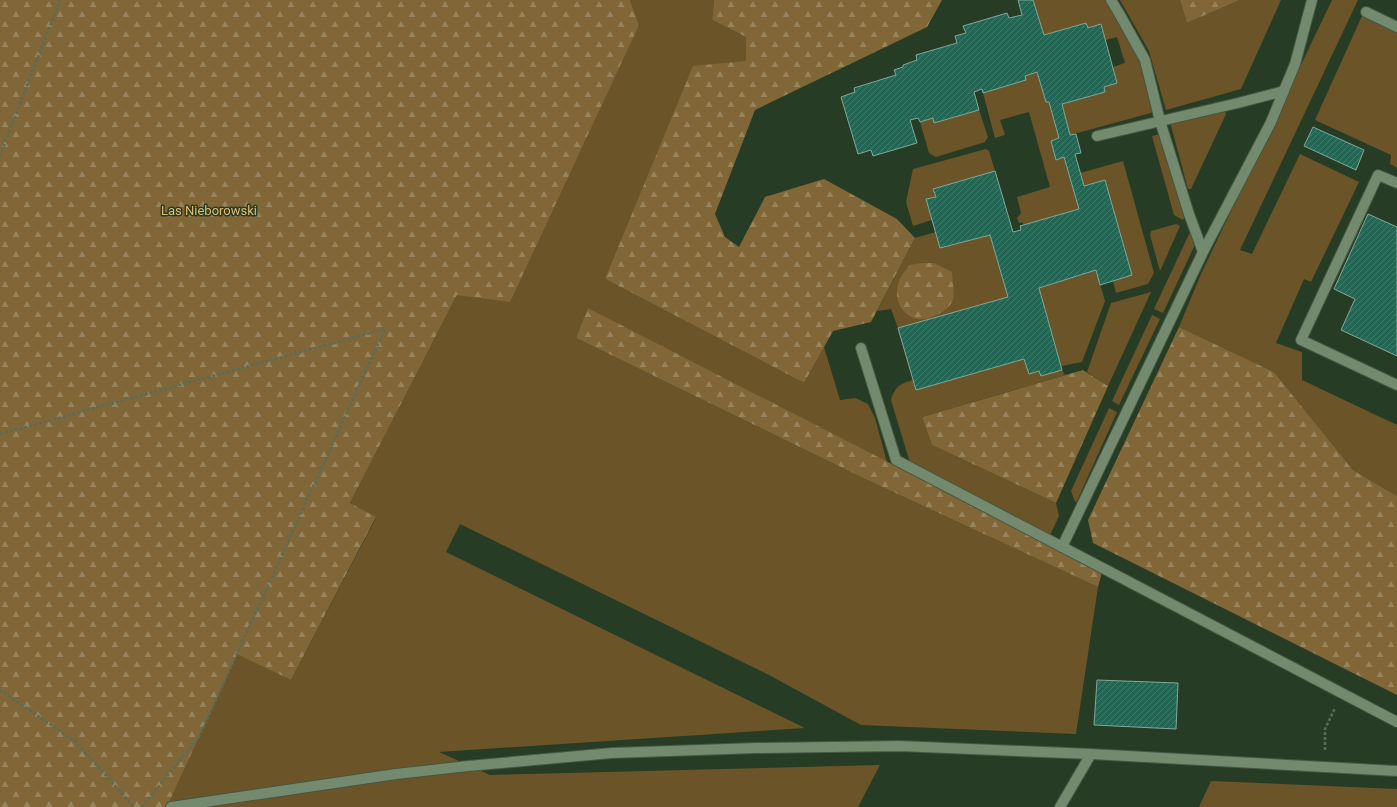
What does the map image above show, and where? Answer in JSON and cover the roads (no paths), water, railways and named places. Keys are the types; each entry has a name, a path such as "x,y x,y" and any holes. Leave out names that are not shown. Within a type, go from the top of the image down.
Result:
{"street":[{"path":"1111,0 1145,60 1160,121 1189,214 1203,252"},
{"path":"1062,547 1203,252 1271,122 1295,64 1312,0"},
{"path":"1366,12 1397,27"},
{"path":"1098,136 1284,91"},
{"path":"1397,183 1378,175 1301,340 1397,385"},
{"path":"861,348 896,460 1397,722"},
{"path":"171,807 396,774 468,766 612,753 756,748 899,746 1091,754 1397,771"},
{"path":"1060,807 1091,754"}],"park label":[{"name":"Las Nieborowski","path":"209,210"}]}
